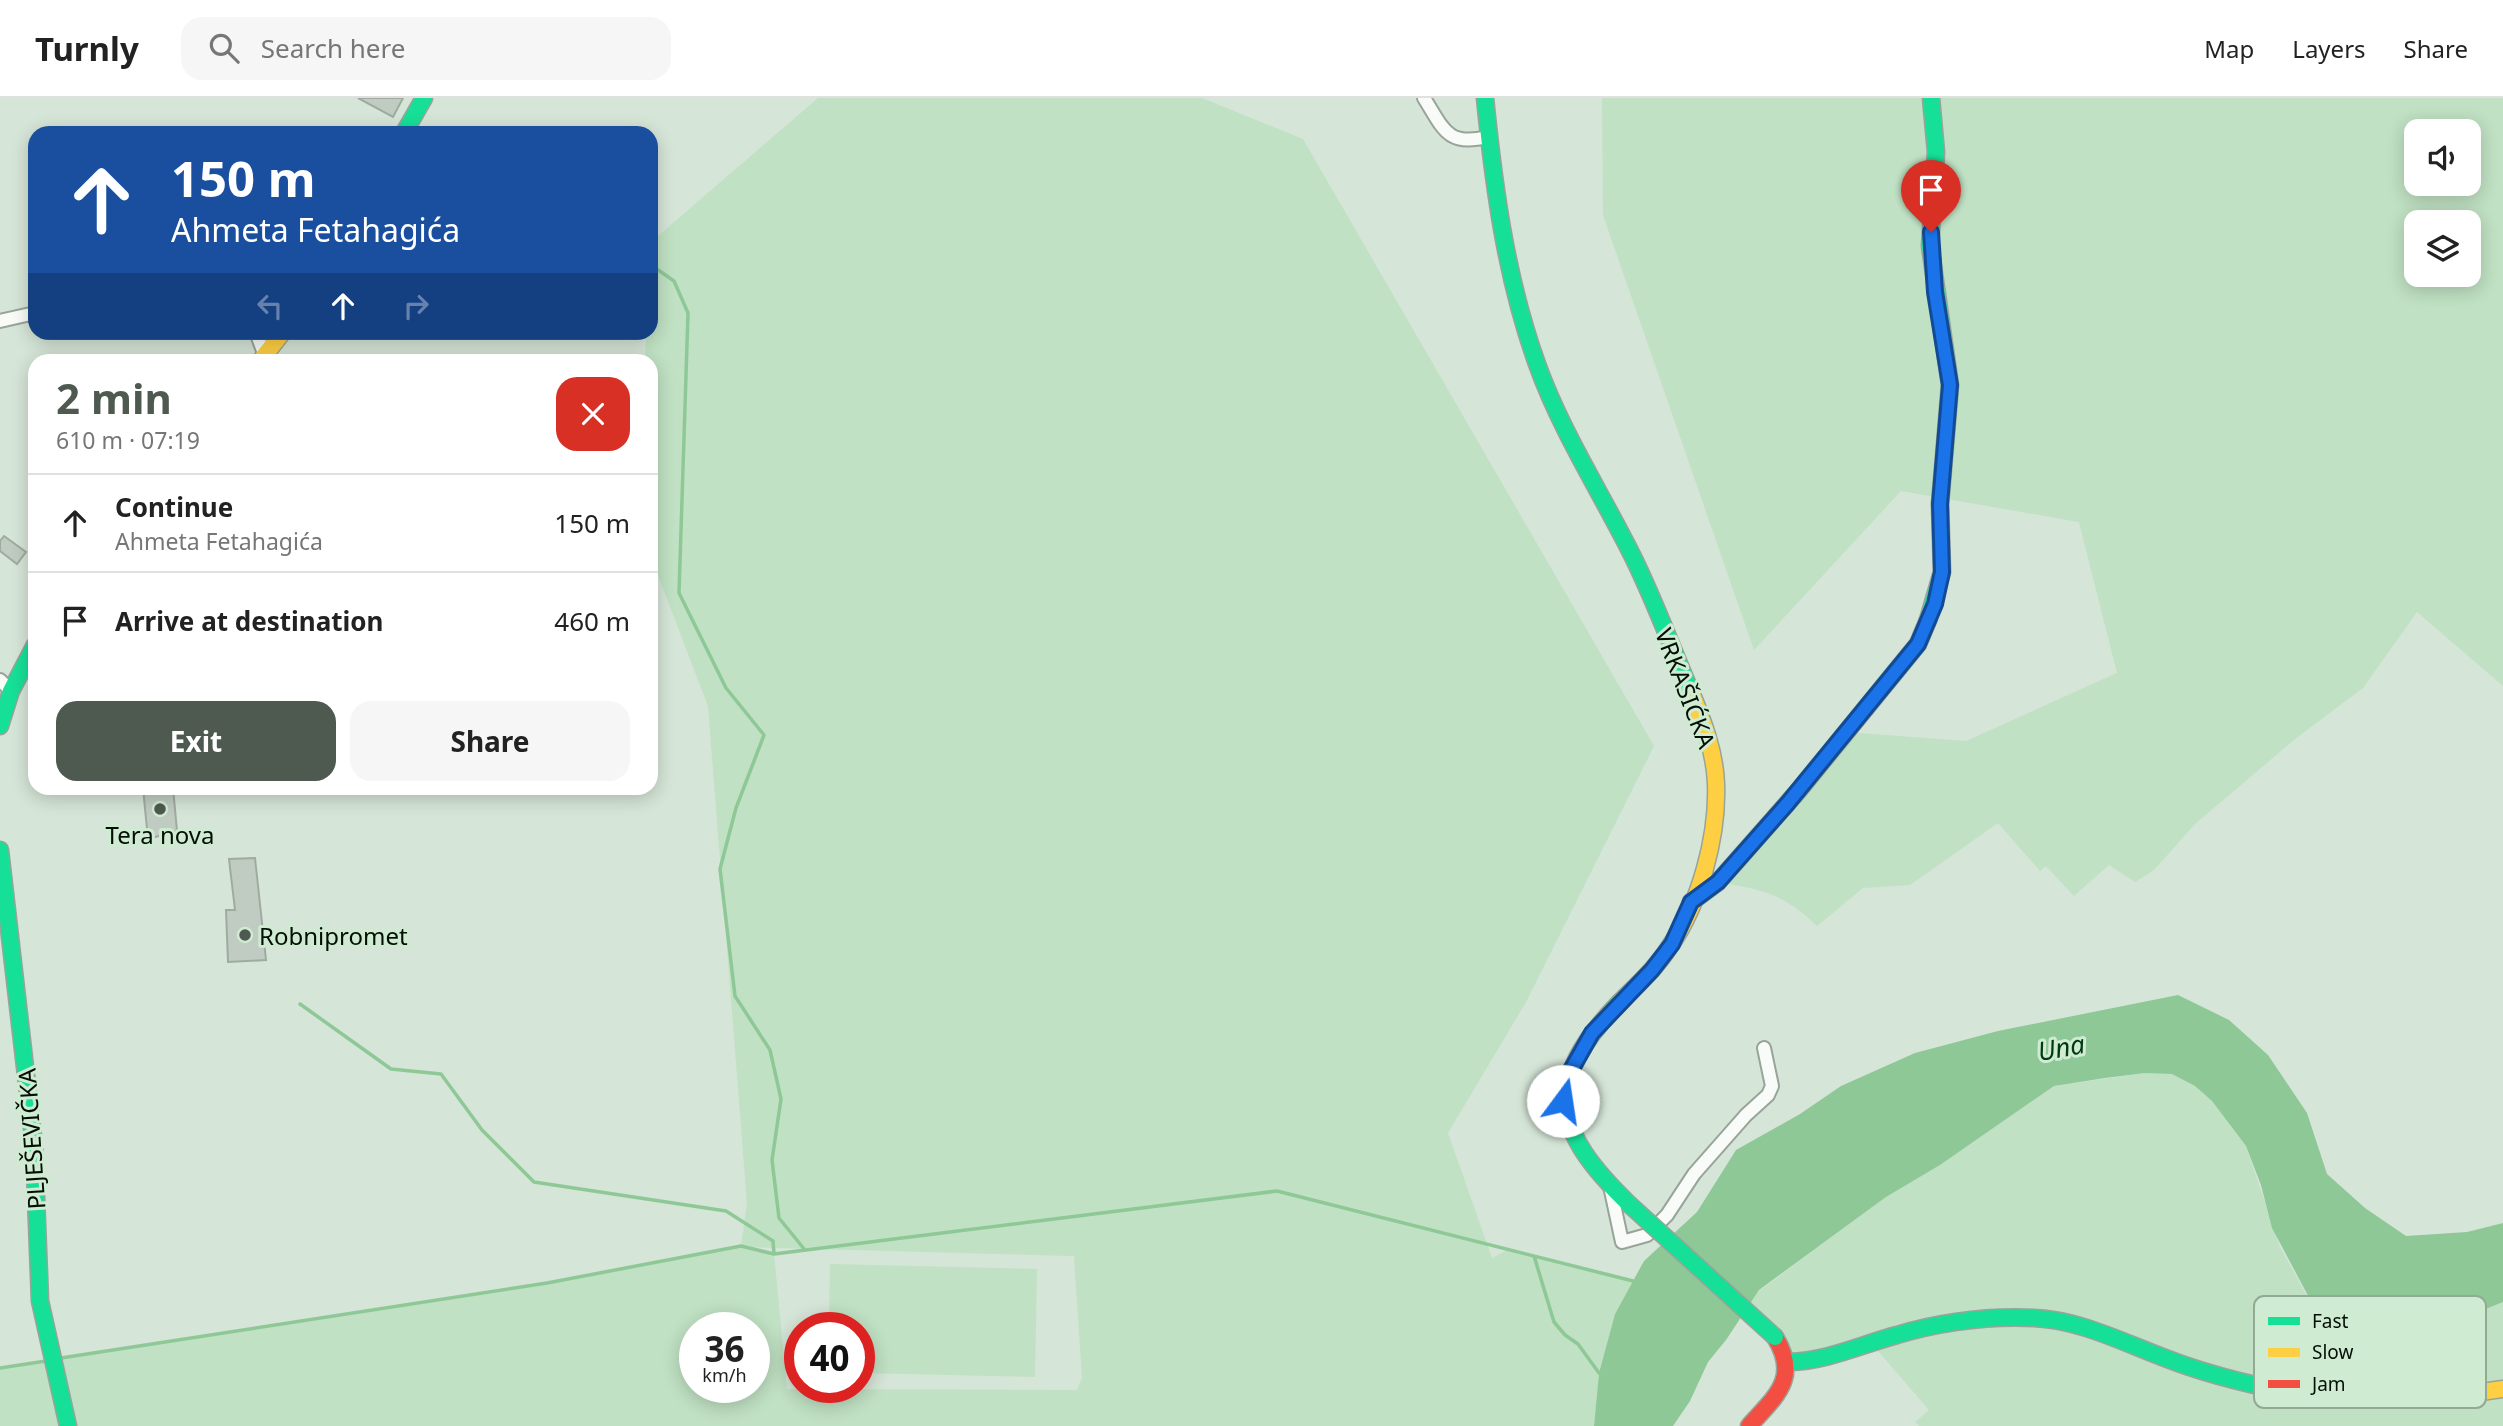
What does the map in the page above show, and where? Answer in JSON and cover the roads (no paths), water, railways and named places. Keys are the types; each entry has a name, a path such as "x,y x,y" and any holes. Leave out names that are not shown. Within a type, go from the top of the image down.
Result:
{"street":[{"path":"408,126 424,98"},
{"path":"1424,98 1454,138 1466,142 1487,137"},
{"name":"VRKAŠIĆKA","path":"1485,98 1487,137 1517,304 1539,370 1642,577 1699,711 1714,764 1715,812 1691,902 1672,944 1652,970 1592,1033 1566,1079 1563,1101 1567,1128 1582,1153 1610,1186 1775,1337 1784,1348 1788,1362"},
{"path":"1691,902 1718,882 1800,790 1918,644 1935,604 1942,572 1940,504 1950,385 1930,246 1936,152 1931,98"},
{"path":"0,321 28,315"},
{"path":"266,354 277,340"},
{"path":"0,726 5,685 28,654"},
{"name":"PLJEŠEVIČKA","path":"0,850 34,1145 40,1301 68,1426"},
{"path":"1610,1186 1622,1242 1647,1235 1667,1215 1693,1174 1746,1115 1768,1095 1772,1086 1765,1048"},
{"path":"1749,1426 1783,1384 1788,1362 1810,1362 1892,1336 1959,1319 2041,1318 2102,1333 2168,1360 2254,1386"}],"water":[{"name":"Una","path":"2178,995 2229,1020 2268,1055 2307,1113 2327,1174 2365,1208 2406,1236 2467,1232 2503,1223 2503,1302 2486,1309 2486,1296 2308,1296 2272,1228 2261,1185 2246,1146 2212,1101 2195,1086 2172,1074 2145,1073 2105,1078 2054,1086 1940,1165 1886,1197 1759,1290 1708,1362 1690,1401 1673,1426 1594,1426 1599,1373 1615,1314 1644,1261 1697,1212 1736,1150 1800,1114 1841,1086 1915,1053 1998,1031"}],"waterway":[{"path":"658,270 674,281 688,313 679,593 726,688 764,735 736,808 720,869 735,996 770,1050 781,1099 772,1160 779,1218 805,1250"},
{"path":"300,1004 391,1069 441,1074 482,1130 534,1182 726,1211 773,1241 774,1254"},
{"path":"61,1358 547,1283 741,1246 774,1254 1277,1191 1633,1281"},
{"path":"1534,1256 1554,1322 1565,1335 1578,1344 1599,1373"},
{"path":"0,1368 46,1361"}],"place":[{"name":"Tera nova","path":"160,809"},
{"name":"Robnipromet","path":"245,935"}]}
